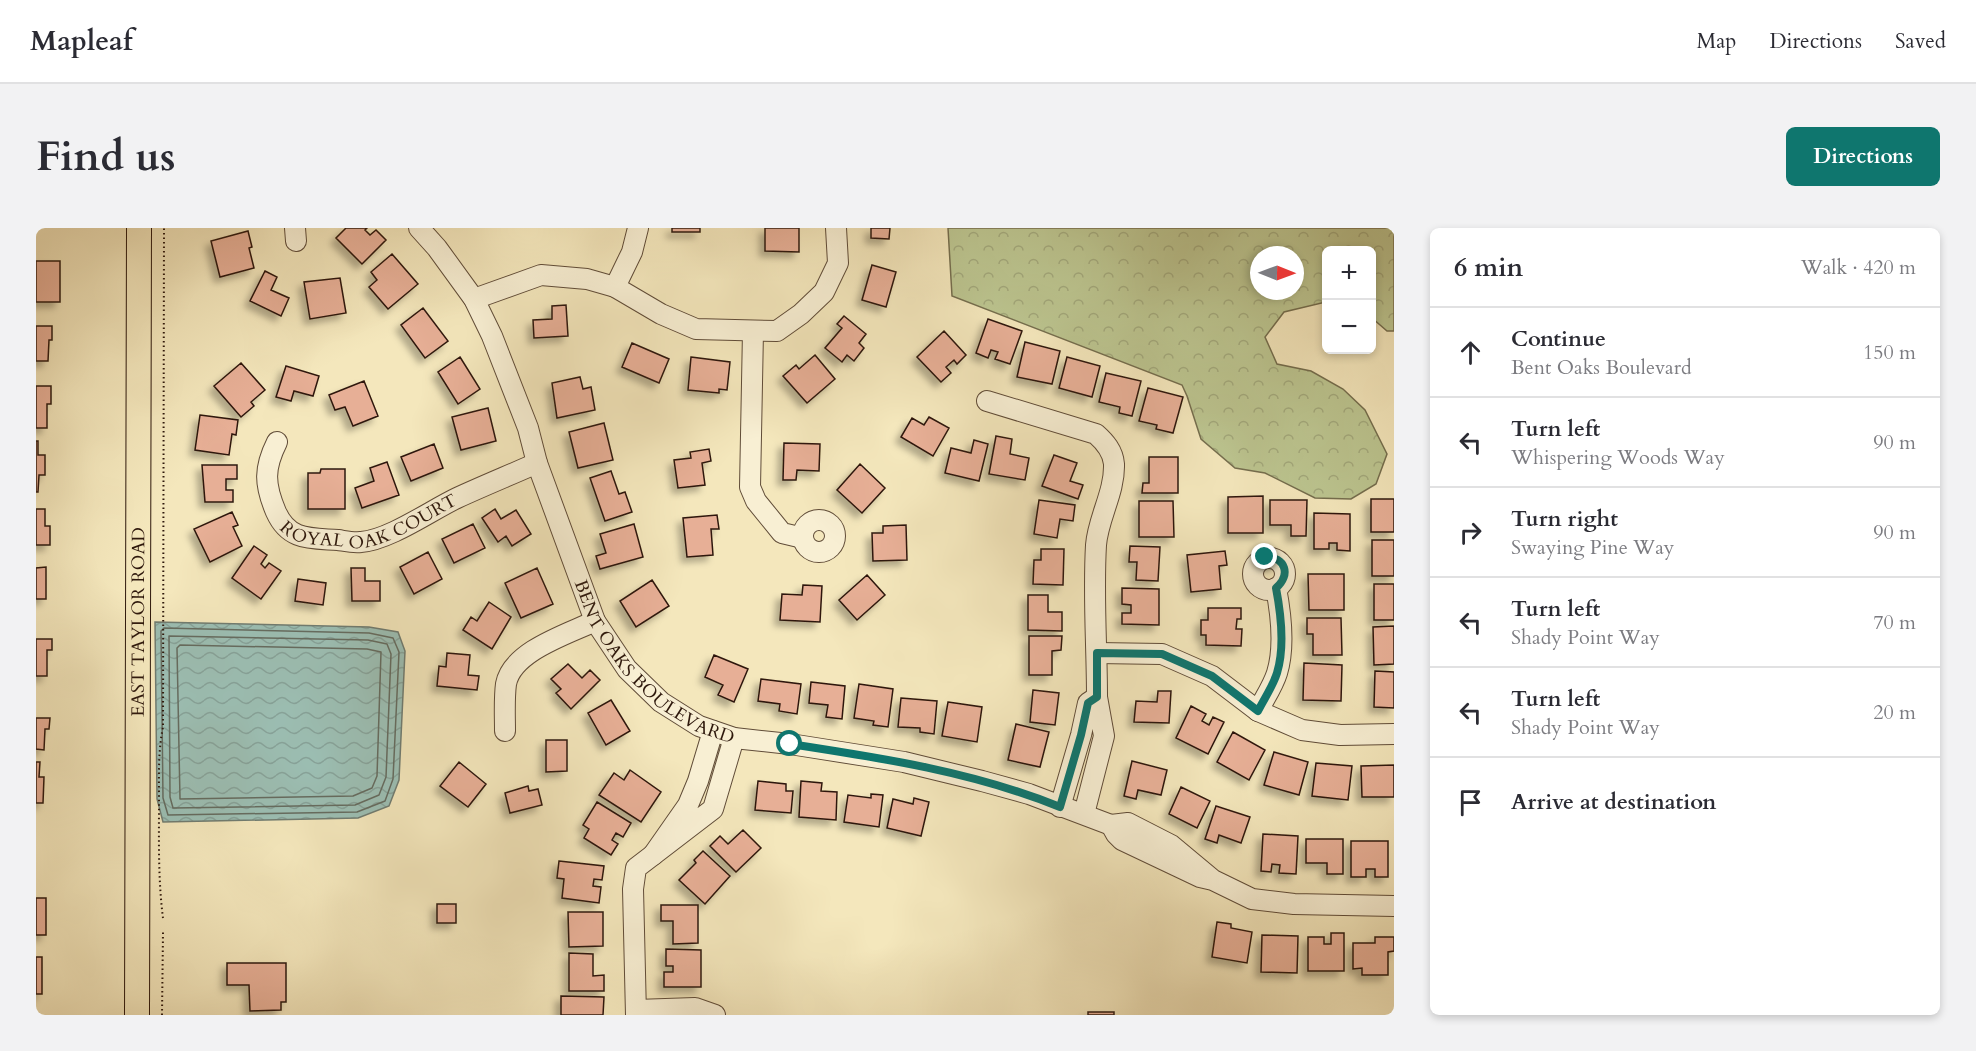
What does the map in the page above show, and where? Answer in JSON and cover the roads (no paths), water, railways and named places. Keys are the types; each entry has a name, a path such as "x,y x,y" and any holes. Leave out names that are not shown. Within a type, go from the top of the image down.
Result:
{"main road":[{"name":"EAST TAYLOR ROAD","path":"137,1015 139,228"}],"street":[{"name":"BENT OAKS BOULEVARD","path":"419,228 437,248 474,299 492,336 528,428 537,463 595,621 627,669 661,702 699,726 734,738 790,744 904,762 1029,794 1111,825 1128,823 1171,845 1213,880 1252,899 1294,904 1394,906"},
{"path":"615,287 632,252 638,228"},
{"path":"474,299 540,275 587,279 615,287 661,314 696,329 777,331 801,314 824,292 838,263 836,228"},
{"path":"753,331 750,487 756,501 782,533 803,538"},
{"path":"987,401 1096,434 1108,445 1114,461 1114,477 1096,542 1094,603 1097,697 1104,736 1084,814"},
{"name":"ROYAL OAK COURT","path":"278,442 269,459 266,482 281,522 303,539 361,542 376,538 457,498 537,463"},
{"path":"1258,711 1277,673 1281,653 1280,610 1276,588"},
{"path":"505,731 506,682 519,661 528,653 595,621"},
{"path":"1097,653 1162,654 1212,676 1258,711 1302,730 1340,735 1394,734"},
{"path":"1060,807 1088,703 1097,697"},
{"path":"652,855 688,805 713,731"},
{"path":"715,1015 695,1008 636,1013 633,889 636,868 713,809 734,738"}],"water":[{"path":"155,622 369,627 398,632 405,651 399,780 389,806 358,818 163,822 157,799"}]}
